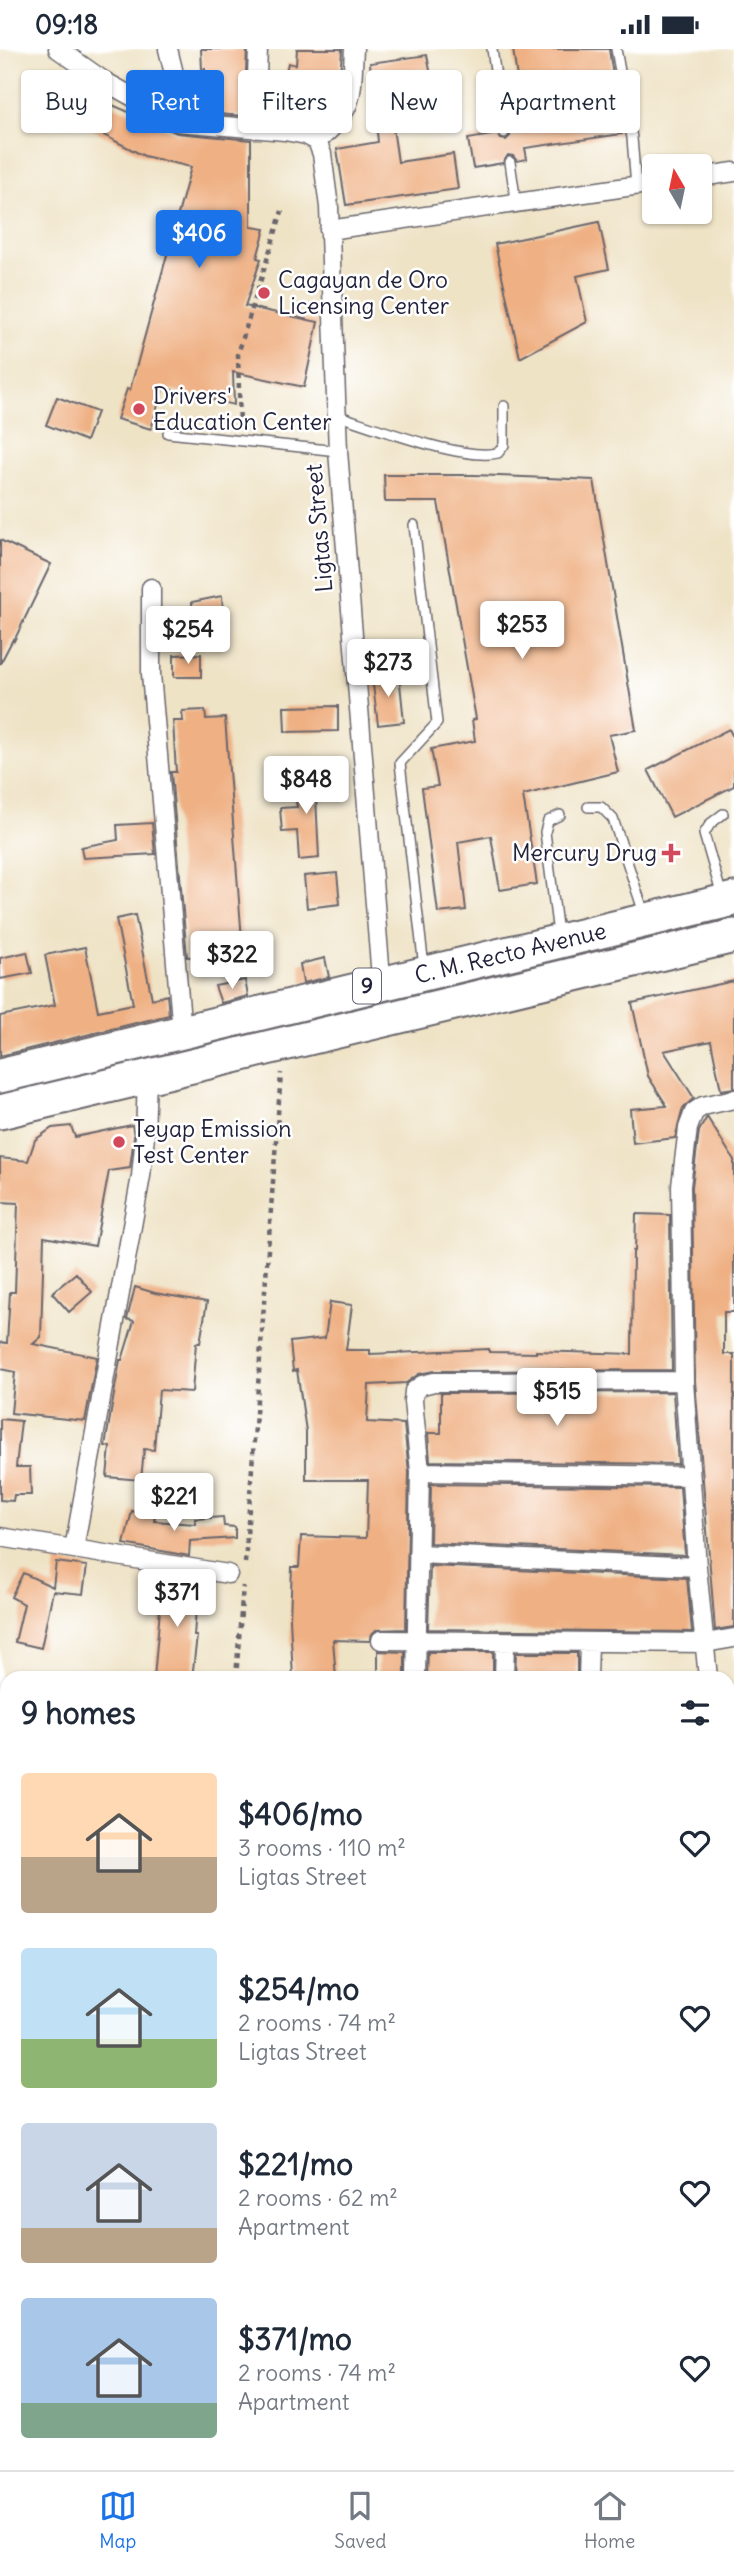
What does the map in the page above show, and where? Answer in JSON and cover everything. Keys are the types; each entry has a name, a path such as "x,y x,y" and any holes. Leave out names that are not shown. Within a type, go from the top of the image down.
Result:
{"highway":[{"name":"C. M. Recto Avenue","path":"0,1076 729,900"},
{"name":"C. M. Recto Avenue","path":"0,1112 734,936"}],"street":[{"path":"58,49 126,93"},
{"path":"168,49 173,70"},
{"path":"257,70 258,49"},
{"path":"291,133 306,135 317,141 345,114 351,96 354,49"},
{"name":"Ligtas Street","path":"317,141 322,154 329,207 338,451 380,983 387,1019"},
{"path":"712,175 734,172"},
{"path":"329,230 642,185"},
{"path":"150,588 151,674 181,1032"},
{"path":"74,1549 141,1176 147,1077"},
{"path":"707,1671 684,1381 681,1186 688,1128 697,1110 734,1099"},
{"path":"416,1671 420,1472 414,1391 422,1385 435,1382 684,1381"},
{"path":"420,1472 691,1476"},
{"path":"0,1537 228,1574"},
{"path":"418,1554 697,1567"},
{"path":"381,1640 705,1643 734,1638"},
{"path":"504,1671 505,1642"},
{"path":"588,1671 589,1643"}],"lane":[{"path":"492,49 495,70"},
{"path":"616,49 632,138 636,186"},
{"path":"510,162 516,203"},
{"path":"336,415 454,451 488,455 498,453 504,445 504,405"},
{"path":"168,433 338,451"},
{"path":"414,525 437,723 400,762 425,972"},
{"path":"588,807 601,807 612,818 647,921"},
{"path":"723,814 710,824 704,834 729,900"},
{"path":"559,815 548,821 545,832 559,942"}],"path":[{"path":"240,441 238,354 282,211"},
{"path":"237,1671 283,1044"}],"building":[{"path":"201,49 247,49 246,70 238,70 238,116 224,114 224,70 202,69"},
{"path":"297,49 342,49 340,70 286,70 288,63 296,65"},
{"path":"513,49 609,49 612,70 516,70"},
{"path":"427,55 430,70 371,70 370,63"},
{"path":"112,105 126,111 126,133 177,133 251,140 251,227 265,229 257,258 261,259 245,306 318,322 304,387 233,372 234,405 163,388 151,429 117,419 127,389 130,390 191,167 144,156 100,133 112,133"},
{"path":"377,133 394,133 398,162 453,154 458,189 346,205 337,149 378,142"},
{"path":"511,133 622,134 525,148 527,159 517,161 508,155 503,163 473,168 468,139 497,134 506,140"},
{"path":"599,222 609,269 577,276 587,322 520,358 495,244"},
{"path":"57,397 97,412 86,441 46,425"},
{"path":"384,475 474,475 594,480 636,730 609,735 618,772 523,795 537,884 500,890 491,836 458,842 466,910 438,913 422,788 438,786 431,749 475,741 472,720 476,719 438,502 385,502"},
{"path":"0,540 51,564 0,664"},
{"path":"222,596 224,630 195,634 192,602"},
{"path":"201,654 201,677 174,677 174,655"},
{"path":"399,674 404,722 378,725 372,677"},
{"path":"338,706 338,731 285,732 284,707"},
{"path":"205,710 206,719 225,718 243,953 187,957 171,772 176,772 173,721 183,721 182,711"},
{"path":"729,729 734,739 734,786 672,817 648,770"},
{"path":"329,778 331,795 316,797 319,858 299,860 297,831 282,832 280,808 297,807 293,781"},
{"path":"152,823 155,854 83,858 81,847 118,840 117,825"},
{"path":"337,873 340,904 307,908 304,876"},
{"path":"135,915 152,999 167,995 169,1015 0,1056 0,1016 55,1005 45,955 85,947 98,1011 133,1004 116,919"},
{"path":"27,952 32,973 0,979 0,958"},
{"path":"325,958 329,977 303,983 300,964"},
{"path":"245,980 248,996 221,1003 215,986"},
{"path":"734,981 734,1088 721,1090 711,1041 664,1051 694,1098 683,1108 675,1138 633,1143 630,1109 667,1106 648,1076 632,1003"},
{"path":"707,1117 734,1160 734,1312 724,1312 724,1354 734,1354 734,1627 715,1630 695,1381 692,1187 699,1131"},
{"path":"132,1125 134,1136 130,1168 109,1171 95,1246 44,1237 41,1337 33,1344 97,1357 85,1421 11,1413 15,1372 0,1369 0,1342 7,1343 10,1292 15,1292 18,1203 0,1202 0,1158 28,1161 35,1140 52,1128 71,1126 75,1137"},
{"path":"636,1214 670,1215 672,1370 434,1371 419,1374 406,1383 369,1385 367,1422 404,1424 409,1472 406,1629 376,1630 370,1641 333,1640 335,1671 293,1671 290,1619 292,1567 299,1567 301,1536 366,1538 368,1480 306,1480 306,1431 297,1370 293,1371 290,1342 325,1338 330,1302 352,1305 346,1350 370,1350 370,1354 489,1349 489,1352 632,1354"},
{"path":"76,1273 92,1292 69,1312 52,1293"},
{"path":"135,1287 207,1302 200,1343 196,1343 192,1392 159,1390 154,1450 144,1449 141,1480 107,1477 110,1447 105,1446 120,1360 134,1321 127,1319"},
{"path":"673,1392 678,1464 430,1461 428,1433 441,1433 441,1393"},
{"path":"0,1419 21,1421 16,1467 30,1467 31,1495 14,1495 13,1501 0,1500"},
{"path":"431,1484 680,1487 685,1555 430,1543"},
{"path":"132,1511 155,1516 154,1521 195,1524 195,1519 223,1517 224,1526 235,1527 235,1538 190,1541 189,1556 124,1544"},
{"path":"56,1562 87,1566 83,1594 53,1591 41,1648 15,1642 24,1604 11,1597 23,1573 53,1587"},
{"path":"430,1566 687,1578 692,1632 428,1629"},
{"path":"163,1575 198,1581 194,1636 197,1636 193,1671 155,1671"},
{"path":"378,1651 405,1652 405,1671 378,1671"},
{"path":"428,1652 493,1652 493,1671 427,1671"},
{"path":"516,1653 577,1653 577,1671 515,1671"}],"place":[{"name":"Cagayan de Oro Licensing Center","path":"264,293"},
{"name":"Drivers' Education Center","path":"139,409"},
{"name":"Mercury Drug","path":"671,853"},
{"name":"Teyap Emission Test Center","path":"119,1142"}]}
